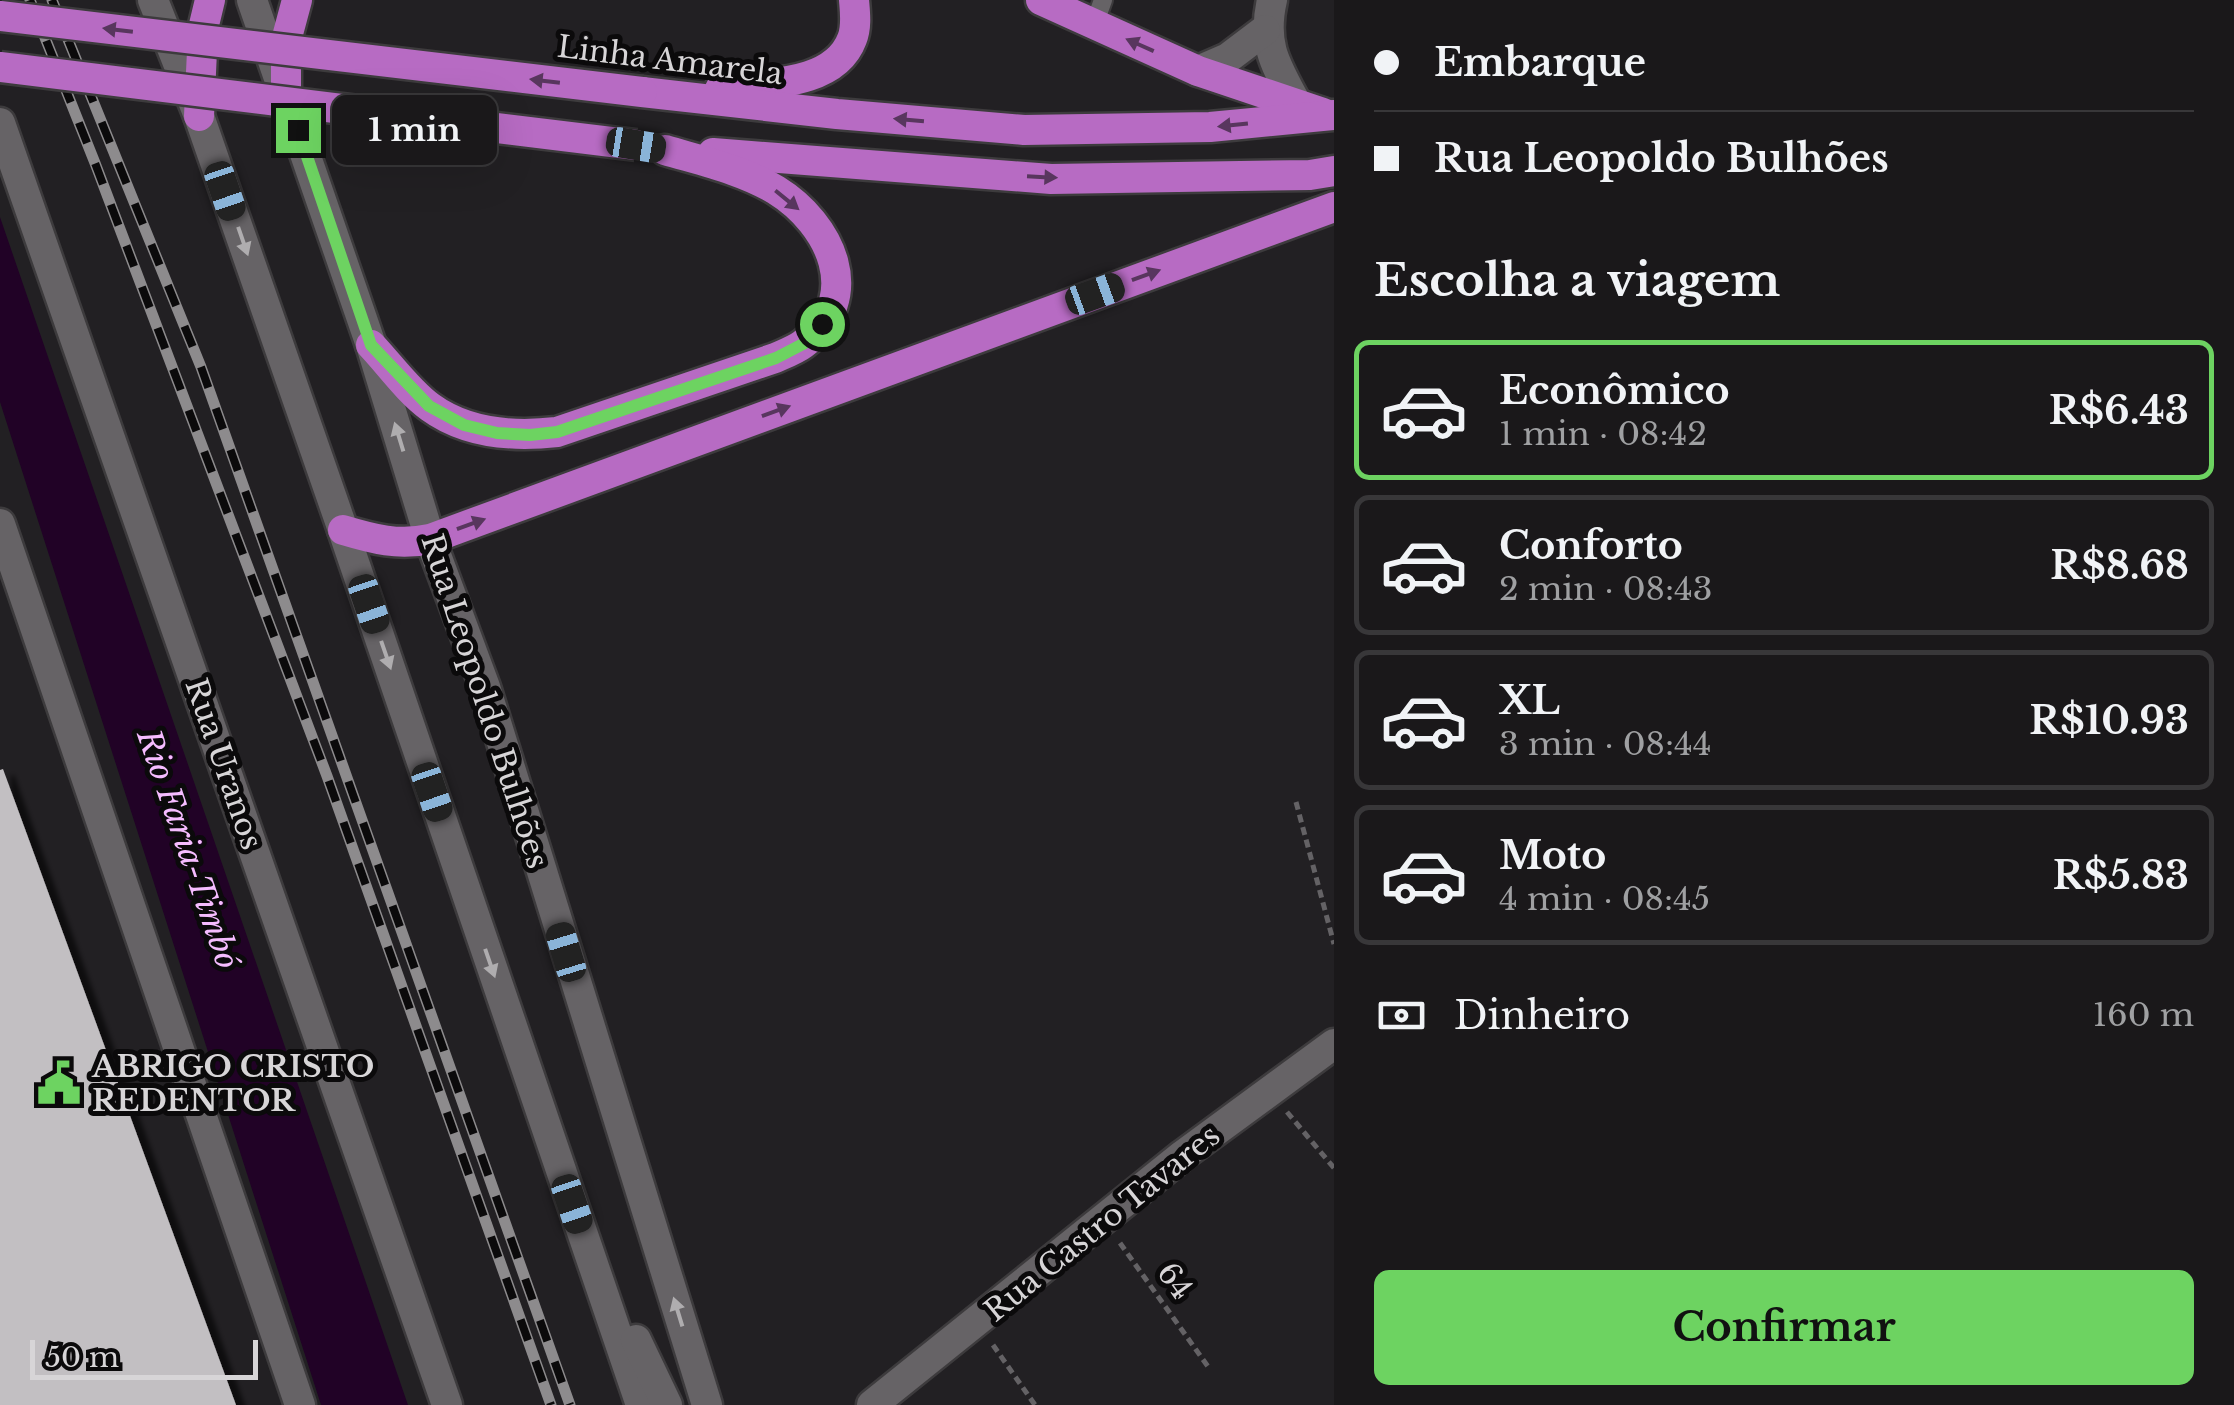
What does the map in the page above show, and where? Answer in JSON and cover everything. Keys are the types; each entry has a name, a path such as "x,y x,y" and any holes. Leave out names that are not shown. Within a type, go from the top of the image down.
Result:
{"highway":[{"path":"199,116 202,29 210,0"},
{"path":"286,94 286,41 297,0"},
{"path":"672,95 815,74 842,56 853,38 854,0"},
{"path":"1041,0 1098,12 1198,71 1332,115"},
{"name":"Linha Amarela","path":"0,16 837,114 1024,130 1210,127 1332,115"},
{"path":"0,68 650,148 1051,178 1334,172"},
{"path":"371,345 429,406 464,425 530,435 575,426 776,358 803,344 822,324 835,296 831,248 817,224 776,190 729,170 650,148"},
{"path":"344,530 390,542 430,539 1334,207"}],"main road":[{"path":"153,0 199,116 344,530 641,1405"},
{"name":"Rua Leopoldo Bulhões","path":"252,0 371,345 430,539 484,687 707,1405"},
{"path":"1198,71 1228,58 1269,15"},
{"path":"1269,15 1279,72 1296,103"},
{"name":"Rua Uranos","path":"0,122 448,1405"},
{"path":"0,524 300,1405"},
{"name":"Rua Castro Tavares","path":"872,1405 1334,1044"},
{"path":"597,1279 625,1320 667,1405"}],"path":[{"path":"1296,802 1334,944"},
{"path":"1270,1091 1334,1168"},
{"name":"64","path":"1104,1220 1209,1368"},
{"path":"977,1322 1035,1405"}],"water":[{"name":"Rio Faria-Timbó","path":"0,217 408,1405 321,1405 0,402"}],"building":[{"name":"ABRIGO CRISTO REDENTOR","path":"3,769 236,1405 0,1405"}],"railway":[{"path":"30,0 327,776 551,1405"},
{"path":"52,0 201,367 570,1405"}],"place":[{"name":"ABRIGO CRISTO REDENTOR","path":"59,1083"}],"route":[{"path":"298,130 371,345 429,406 464,425 497,433 557,432 776,358 803,344 822,324"}]}
